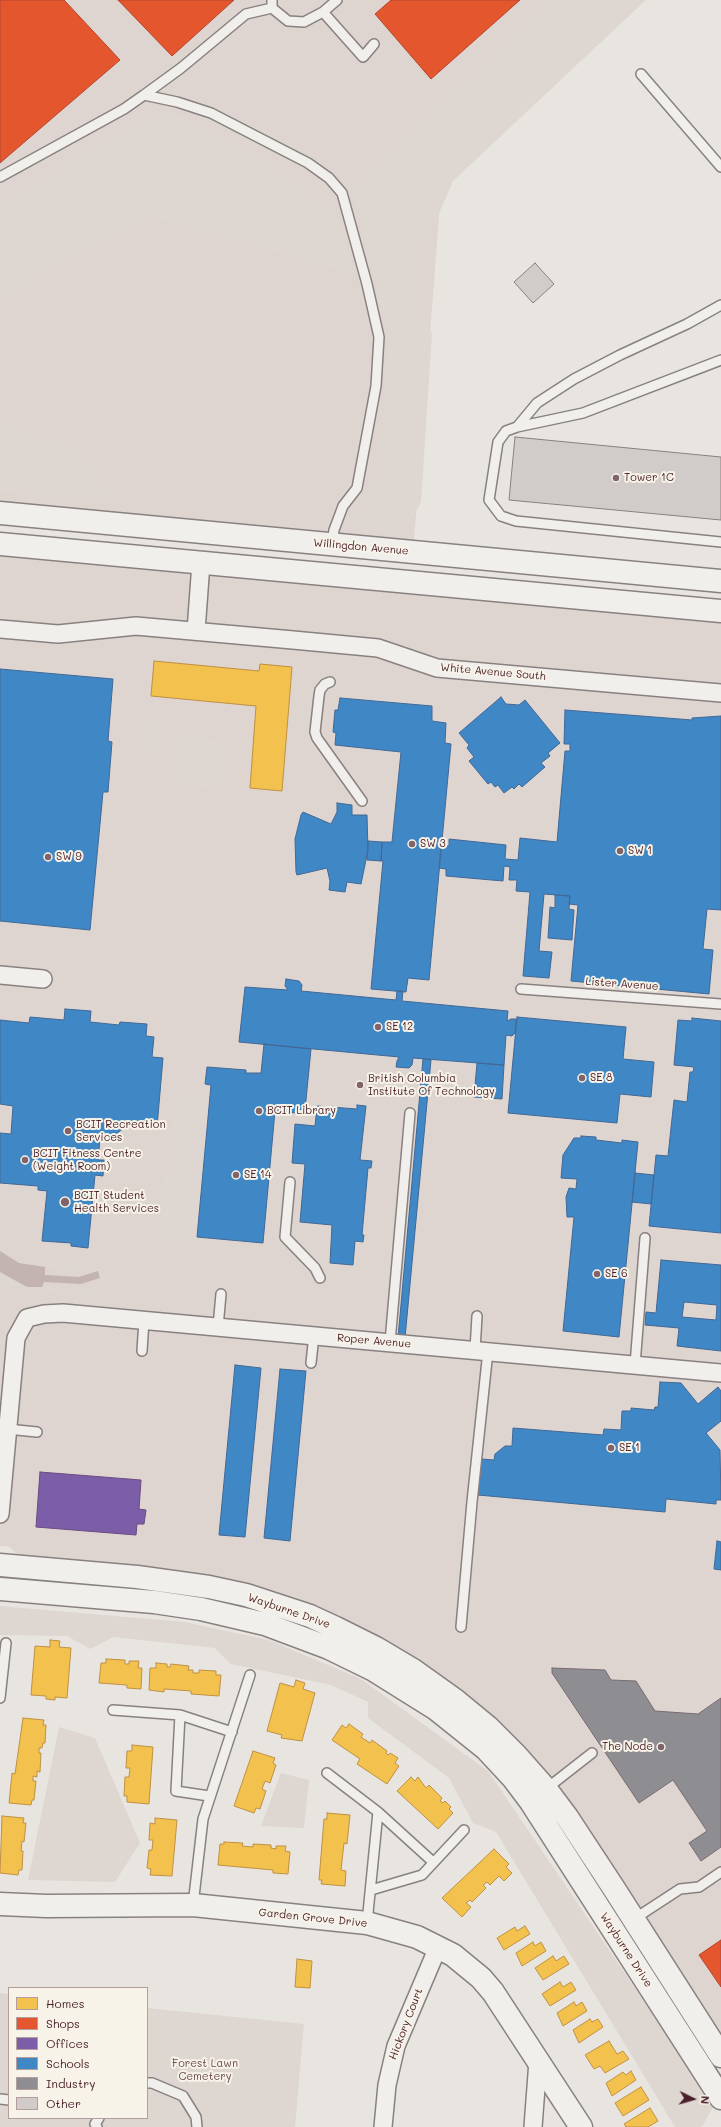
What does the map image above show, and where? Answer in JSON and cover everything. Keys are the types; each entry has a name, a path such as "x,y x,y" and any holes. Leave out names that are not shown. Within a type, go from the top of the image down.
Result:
{"street":[{"name":"Willingdon Avenue","path":"0,513 721,581"},
{"path":"0,544 721,611"},
{"path":"196,631 201,563"},
{"name":"White Avenue South","path":"0,629 58,634 136,626 196,631 378,648 437,668 721,693"},
{"path":"0,974 43,979"},
{"name":"Roper Avenue","path":"7,1429 16,1338 27,1318 44,1314 63,1313 144,1320 721,1373"},
{"path":"0,1514 7,1429"},
{"name":"Wayburne Drive","path":"0,1565 137,1577 209,1587 246,1596 310,1616 376,1648 414,1670 455,1700 516,1755 538,1796 721,2098"},
{"name":"Wayburne Drive","path":"0,1589 154,1602 201,1609 265,1624 308,1639 372,1669 436,1709 486,1749 513,1778 567,1817 721,2056"},
{"name":"Garden Grove Drive","path":"0,1904 46,1906 193,1906 368,1923 417,1937 438,1947 466,1964 481,1978 493,1992 581,2127"},
{"name":"Hickory Court","path":"382,2127 387,2085 396,2046 438,1947"},
{"path":"533,2127 538,2061"}],"lane":[{"path":"0,177 124,109 181,68 246,14 272,4 288,21 304,22 323,12 337,0"},
{"path":"323,12 363,57 374,44"},
{"path":"641,74 721,167"},
{"path":"144,95 177,102 211,113 308,163 330,178 342,193 367,284 379,337 376,386 358,484 343,506 334,530 332,544"},
{"path":"517,427 537,403 574,379 620,355 687,324 721,304"},
{"path":"721,360 583,413 517,427 506,431 498,442 491,476 489,500 501,516 516,521 721,542"},
{"path":"330,682 325,684 320,690 316,732 317,738 362,801"},
{"name":"Lister Avenue","path":"521,989 721,1004"},
{"path":"390,1342 410,1114"},
{"path":"290,1182 285,1237 315,1268 320,1278"},
{"path":"635,1365 644,1238"},
{"path":"218,1327 220,1294"},
{"path":"461,1627 478,1442 481,1351 477,1316"},
{"path":"142,1351 144,1320"},
{"path":"311,1363 314,1336"},
{"path":"7,1429 37,1432"},
{"path":"0,1698 6,1643"},
{"path":"193,1906 203,1819 209,1796 232,1732 250,1675"},
{"path":"113,1710 180,1715 232,1732"},
{"path":"180,1715 176,1791 209,1796"},
{"path":"538,1796 592,1753"},
{"path":"327,1773 378,1812 433,1862"},
{"path":"368,1923 378,1812"},
{"path":"371,1890 422,1874 464,1830"},
{"path":"634,1919 680,1889 699,1887 721,1872"},
{"path":"148,2084 152,2083 183,2096 196,2117 197,2127"}],"shaded area":[{"path":"0,0 565,0 443,166 414,540 0,505"},
{"name":"British Columbia Institute Of Technology","path":"0,555 721,623 721,2035 621,1881 461,1692 422,1663 390,1642 297,1598 236,1582 19,1557 10,1547 0,1546"},
{"path":"0,1251 19,1263 45,1267 45,1275 79,1277 98,1271 100,1278 81,1284 44,1282 42,1287 27,1287 0,1272"}],"green space":[{"path":"552,0 646,0 453,181 423,250 423,313 432,334 421,502 402,536 349,528 380,463 388,337 353,187 375,163"},
{"path":"163,112 191,119 307,187 319,203 333,201 355,274 147,216 0,299 0,201"},
{"path":"0,419 85,453 114,498 0,492"},
{"path":"138,713 156,715 152,783 137,781 133,776"},
{"path":"177,736 225,741 221,790 174,785"},
{"path":"233,742 240,742 236,791 229,790"},
{"path":"174,1097 210,1099 198,1242 159,1239 167,1143 171,1136"},
{"path":"45,1261 95,1266 106,1278 104,1297 41,1291 42,1287 81,1290 100,1285 98,1271 92,1268 68,1270 45,1267"},
{"path":"0,1272 27,1287 0,1286"},
{"path":"0,1606 184,1622 269,1640 361,1679 488,1771 714,2105 703,2125 701,2127 675,2127 496,1832 473,1823 449,1778 368,1718 368,1702 331,1685 231,1664 215,1648 113,1637 90,1649 67,1636 0,1635"},
{"path":"59,1727 95,1738 140,1843 115,1882 28,1880"},
{"path":"281,1773 309,1780 304,1828 261,1826"},
{"name":"Forest Lawn Cemetery","path":"0,1993 8,1994 8,2119 148,2119 148,2008 304,2024 295,2127 0,2127"}],"building: Homes":[{"path":"154,661 259,671 260,664 292,667 282,791 250,788 256,706 151,696"},
{"path":"50,1640 60,1641 59,1647 71,1648 67,1698 55,1697 55,1700 46,1699 46,1696 31,1695 35,1646 50,1647"},
{"path":"106,1659 125,1660 125,1664 129,1664 129,1661 139,1661 138,1668 142,1668 141,1689 127,1688 127,1685 99,1683 101,1663 106,1663"},
{"path":"156,1663 167,1664 167,1667 170,1667 171,1664 189,1666 188,1670 193,1670 193,1673 199,1673 199,1670 216,1671 216,1675 221,1675 219,1696 191,1694 191,1691 164,1689 164,1692 149,1690 150,1668 156,1668"},
{"path":"296,1680 305,1683 303,1689 315,1693 302,1741 281,1738 282,1735 267,1731 280,1683 294,1687"},
{"path":"23,1718 44,1720 43,1725 46,1725 45,1743 43,1743 42,1748 39,1748 39,1753 41,1753 40,1772 37,1771 37,1777 33,1776 33,1781 36,1781 34,1800 32,1800 31,1805 9,1803 12,1773 15,1774"},
{"path":"349,1724 363,1734 361,1737 370,1743 372,1740 387,1751 386,1753 388,1755 390,1753 398,1758 395,1763 399,1766 387,1784 357,1764 360,1759 332,1740 342,1725 346,1728"},
{"path":"132,1745 153,1747 149,1804 127,1802 127,1796 124,1796 125,1777 129,1777 130,1768 126,1768 127,1751 132,1751"},
{"path":"253,1751 275,1758 273,1763 276,1765 270,1783 265,1781 262,1789 266,1791 260,1809 256,1808 254,1813 234,1806"},
{"path":"411,1777 415,1781 418,1777 426,1788 429,1785 442,1798 440,1801 443,1803 445,1801 451,1807 449,1809 453,1813 438,1829 397,1791"},
{"path":"327,1813 350,1815 347,1844 344,1843 341,1870 346,1871 345,1886 321,1884 322,1880 319,1880 324,1819 327,1819"},
{"path":"2,1816 24,1818 23,1823 26,1823 24,1842 22,1841 21,1851 23,1851 22,1870 19,1870 18,1875 0,1873"},
{"path":"155,1818 177,1820 172,1876 150,1875 151,1869 147,1868 149,1850 152,1850 153,1840 149,1840 150,1823 155,1824"},
{"path":"224,1842 243,1843 242,1846 253,1847 253,1844 271,1845 271,1848 276,1849 276,1846 286,1846 285,1851 290,1852 288,1874 273,1873 273,1870 218,1865 220,1844 224,1844"},
{"path":"494,1849 509,1864 506,1867 512,1873 504,1881 499,1876 490,1885 487,1882 483,1885 486,1888 472,1902 470,1900 466,1903 471,1907 462,1917 442,1898"},
{"path":"525,1926 530,1934 504,1950 497,1938 515,1927 517,1931"},
{"path":"533,1942 535,1946 541,1942 546,1951 522,1966 516,1953"},
{"path":"553,1956 556,1961 564,1956 569,1964 543,1980 535,1968"},
{"path":"297,1959 312,1961 310,1988 295,1987"},
{"path":"560,1982 563,1987 571,1982 576,1990 550,2006 542,1994"},
{"path":"574,2002 576,2006 582,2002 587,2011 563,2026 557,2013"},
{"path":"590,2019 592,2022 598,2019 603,2027 579,2043 573,2030"},
{"path":"609,2041 617,2054 623,2051 629,2059 605,2073 600,2066 594,2069 585,2055"},
{"path":"631,2071 636,2080 612,2096 606,2083 623,2072 626,2075"},
{"path":"641,2087 649,2100 623,2116 615,2103"},
{"path":"650,2108 658,2121 648,2127 626,2127 624,2124"}],"building: Shops":[{"path":"0,0 64,0 120,60 0,163"},
{"path":"118,0 234,0 172,56"},
{"path":"391,0 520,0 431,79 375,14"},
{"path":"721,1940 721,1987 699,1955"}],"building: Offices":[{"path":"40,1472 141,1480 139,1509 146,1510 144,1524 137,1524 136,1535 36,1527"}],"building: Schools":[{"name":"SW 9","path":"0,669 113,679 108,741 112,742 108,792 103,792 90,930 0,921"},
{"path":"501,697 506,704 519,705 525,700 560,743 548,753 550,756 541,763 545,767 522,787 519,784 514,789 512,787 504,793 498,785 495,787 491,782 488,784 469,761 474,757 467,748 469,745 459,733"},
{"name":"SW 3","path":"340,698 432,706 432,721 446,723 445,743 451,744 429,980 408,978 406,992 371,989 383,861 381,861 382,842 392,842 401,752 335,745 336,733 333,732 335,710 338,710"},
{"name":"SW 1","path":"565,710 692,720 692,718 721,716 721,910 707,909 703,949 713,950 709,994 571,981 578,905 569,904 570,896 544,894 539,951 552,952 549,978 523,976 530,892 516,891 517,880 509,880 510,867 504,866 503,881 446,876 446,869 439,868 441,845 449,846 449,839 506,845 505,859 518,860 520,838 557,842 565,751 570,751 570,744 564,744"},
{"path":"337,803 352,805 352,815 367,815 368,850 361,884 347,882 345,892 329,890 330,881 327,868 297,875 296,872 295,839 301,815 303,812 331,824 337,812"},
{"path":"368,841 382,842 381,861 367,860"},
{"path":"555,895 570,896 569,909 574,910 572,940 548,938 550,907 555,908"},
{"name":"SE 12","path":"286,979 299,981 302,985 301,991 396,1000 397,991 403,991 402,1001 508,1011 507,1021 516,1019 515,1033 512,1036 506,1035 504,1065 413,1058 412,1065 409,1068 396,1067 399,1057 239,1042 245,987 288,990 285,986"},
{"path":"65,1009 91,1011 90,1022 119,1025 120,1022 147,1024 146,1036 154,1037 152,1057 163,1058 157,1127 128,1125 108,1140 100,1139 98,1160 104,1160 103,1176 95,1175 88,1248 71,1246 71,1243 42,1241 47,1191 38,1190 38,1186 0,1183 0,1133 11,1134 13,1106 0,1104 0,1020 29,1023 30,1017 64,1020"},
{"name":"SE 8","path":"517,1017 626,1027 623,1059 654,1062 651,1097 620,1094 617,1123 508,1113"},
{"path":"692,1018 721,1021 721,1233 649,1226 656,1155 668,1156 674,1100 687,1102 690,1072 693,1072 694,1067 674,1065 678,1020 692,1021"},
{"name":"SE 14","path":"264,1044 311,1049 305,1110 296,1109 296,1113 275,1111 263,1243 197,1237 211,1085 205,1084 207,1067 246,1070 246,1073 261,1073"},
{"path":"423,1059 431,1060 405,1338 398,1338"},
{"path":"477,1063 504,1065 502,1099 474,1097"},
{"path":"357,1105 366,1106 360,1160 372,1161 371,1168 368,1168 362,1235 364,1235 363,1242 355,1241 353,1265 330,1263 332,1225 300,1222 305,1164 292,1163 295,1124 315,1126 317,1106 357,1109"},
{"name":"SE 6","path":"581,1136 596,1137 596,1140 622,1143 622,1140 638,1142 619,1337 563,1331 574,1217 567,1217 566,1197 569,1188 576,1189 577,1179 561,1178 563,1155 574,1138 581,1138"},
{"path":"635,1173 654,1175 651,1204 632,1202"},
{"path":"661,1260 721,1265 721,1351 677,1346 679,1328 645,1325 646,1312 656,1313","holes":["684,1302 717,1305 716,1320 682,1317"]},
{"path":"235,1365 261,1368 245,1537 219,1535"},
{"path":"280,1369 306,1371 290,1541 264,1538"},
{"name":"SE 1","path":"660,1382 681,1383 698,1404 718,1387 721,1391 721,1421 706,1433 720,1450 721,1500 716,1500 716,1504 666,1499 665,1512 478,1495 482,1459 494,1460 495,1454 505,1446 512,1446 513,1428 603,1435 604,1429 621,1430 622,1411 631,1411 631,1408 654,1410 655,1407 658,1407"},
{"path":"717,1541 721,1542 721,1570 714,1569"}],"building: Industry":[{"name":"The Node","path":"552,1668 605,1670 611,1680 636,1681 655,1711 698,1714 721,1698 721,1847 701,1861 689,1843 707,1831 673,1780 639,1803 552,1673"}],"building: Other":[{"path":"535,263 554,284 533,303 514,282"},
{"name":"Tower 1C","path":"515,437 721,457 721,520 509,500"}],"place":[{"name":"Tower 1C","path":"616,478"},
{"name":"SW 3","path":"412,844"},
{"name":"SW 1","path":"620,851"},
{"name":"SW 9","path":"48,857"},
{"name":"SE 12","path":"378,1027"},
{"name":"SE 8","path":"582,1078"},
{"name":"British Columbia Institute Of Technology","path":"360,1085"},
{"name":"BCIT Library","path":"259,1111"},
{"name":"BCIT Recreation Services","path":"68,1131"},
{"name":"BCIT Fitness Centre (Weight Room)","path":"25,1160"},
{"name":"SE 14","path":"236,1175"},
{"name":"BCIT Student Health Services","path":"65,1202"},
{"name":"SE 6","path":"597,1274"},
{"name":"SE 1","path":"611,1448"},
{"name":"The Node","path":"661,1747"}]}
